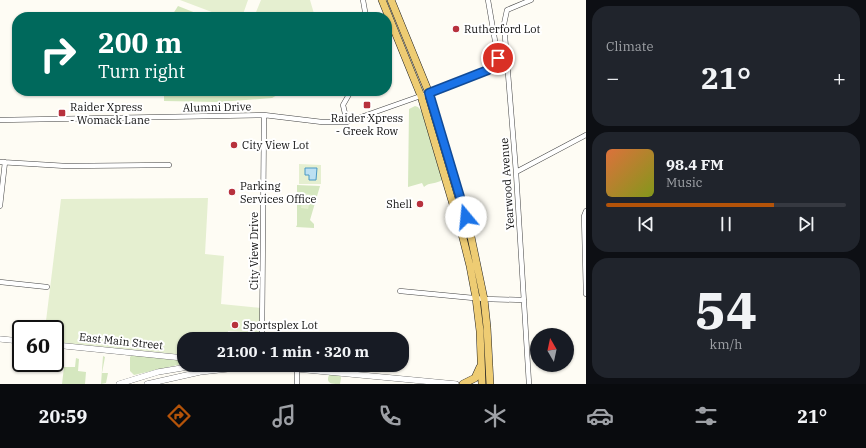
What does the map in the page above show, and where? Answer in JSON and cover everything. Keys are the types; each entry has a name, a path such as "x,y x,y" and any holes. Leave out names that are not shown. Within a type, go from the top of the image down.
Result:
{"main road":[{"path":"382,0 387,12"},
{"path":"391,0 425,95 470,232 484,299 490,384"},
{"path":"392,22 425,95 470,266 480,331 482,384"},
{"path":"463,384 475,378 481,365"}],"street":[{"path":"363,0 365,12"},
{"name":"Alumni Drive","path":"0,120 264,115 322,122 347,122 425,95 488,70 496,65 498,58 488,0"},
{"name":"Yearwood Avenue","path":"529,384 516,172 504,24 507,10 531,0"},
{"path":"347,122 343,105 348,96"},
{"name":"City View Drive","path":"262,332 264,115"},
{"path":"516,172 586,135"},
{"path":"0,206 2,162 66,166 169,165"},
{"path":"586,211 584,216 586,294"},
{"path":"0,282 47,287"},
{"path":"400,291 484,299 524,300"},
{"path":"0,339 12,340"},
{"name":"East Main Street","path":"64,346 177,357"},
{"path":"120,384 158,372 177,369"},
{"path":"147,384 200,372"},
{"path":"297,372 297,384"},
{"path":"323,372 410,382 456,384"}],"green space":[{"path":"180,0 248,0 244,12 212,12"},
{"path":"261,0 310,0 314,12 256,12"},
{"path":"178,6 193,12 174,12"},
{"path":"164,96 275,96 272,98 219,102 164,101"},
{"path":"415,106 422,112 442,180 428,184 424,187 422,183 408,187 409,109"},
{"path":"299,164 321,165 321,184 299,184"},
{"path":"297,185 320,186 310,220 314,224 314,228 296,227"},
{"path":"304,193 312,195 308,209 301,208"},
{"path":"208,198 205,254 224,256 221,304 261,308 260,332 177,332 177,354 64,343 64,320 46,320 61,199"},
{"path":"132,355 177,360 177,365 134,375 130,371 130,357"},
{"path":"103,356 105,357 102,373 108,373 106,383 101,384"},
{"path":"76,358 79,359 78,371 86,372 85,384 62,384 64,367 75,367"},
{"path":"329,375 340,375 340,384 330,383 328,380"}],"water":[{"path":"305,168 317,168 316,180 309,180 309,175 305,175"}],"place":[{"name":"Rutherford Lot","path":"456,29"},
{"name":"Raider Xpress - Greek Row","path":"367,105"},
{"name":"Raider Xpress - Womack Lane","path":"62,113"},
{"name":"City View Lot","path":"234,145"},
{"name":"Parking Services Office","path":"232,192"},
{"name":"Shell","path":"420,204"},
{"name":"Sportsplex Lot","path":"235,325"}],"route":[{"path":"466,217 429,93 488,70 496,65 498,58"}]}
